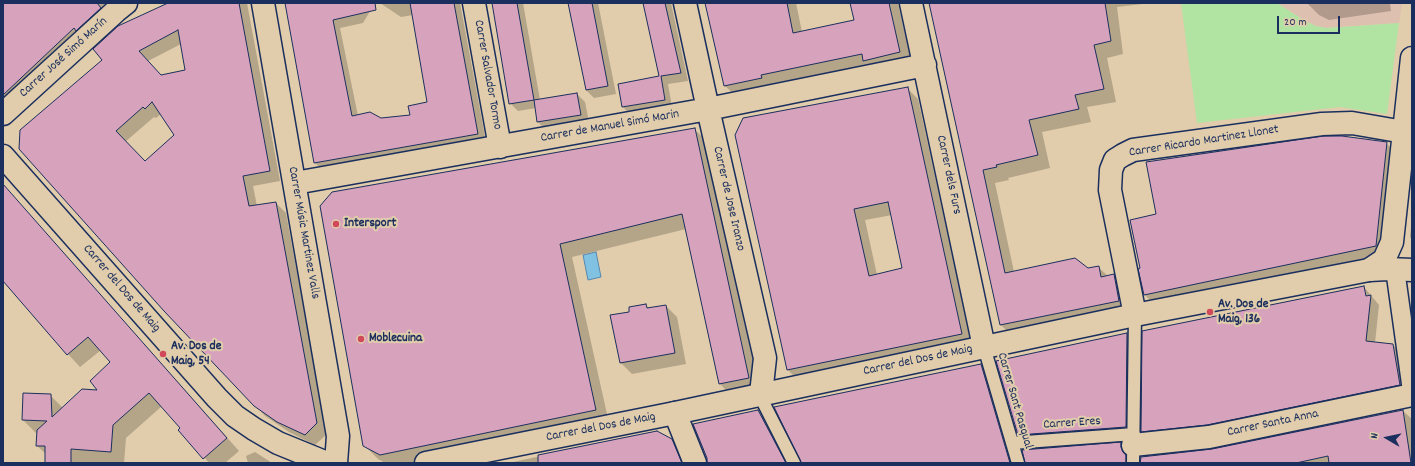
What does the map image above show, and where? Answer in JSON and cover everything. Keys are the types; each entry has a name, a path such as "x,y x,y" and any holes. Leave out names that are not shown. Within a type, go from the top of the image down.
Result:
{"street":[{"name":"Carrer José Simó Marín","path":"3,114 126,3"},
{"name":"Carrer Músic Martinez Valls","path":"263,3 338,436 336,463"},
{"name":"Carrer Salvador Tormo","path":"474,3 500,147"},
{"name":"Carrer de Jose Iranzo","path":"685,3 765,358 761,394"},
{"name":"Carrer dels Furs","path":"911,3 984,347"},
{"path":"1369,270 1384,260 1392,242 1412,58"},
{"name":"Carrer de Manuel Simó Marin","path":"295,183 708,109 925,65"},
{"name":"Carrer Ricardo Martinez Llonet","path":"1135,315 1110,190 1111,170 1115,160 1123,154 1133,150 1336,123 1352,123 1404,132"},
{"name":"Carrer del Dos de Maig","path":"3,156 217,398 235,416 278,443 327,463"},
{"path":"1392,242 1396,259 1405,270 1412,391"},
{"name":"Carrer del Dos de Maig","path":"426,463 675,413 1135,315 1369,270 1405,270"},
{"name":"Carrer Santa Anna","path":"1133,447 1209,437 1412,395"},
{"path":"675,413 695,463"}],"lane":[{"path":"1133,447 1135,315"},
{"name":"Carrer Sant Pasqual","path":"984,347 1018,463"},
{"path":"761,394 762,400 794,463"},
{"name":"Carrer Eres","path":"1012,443 1133,447"}],"shaded area":[{"path":"1277,3 1402,3 1402,5 1399,23 1326,28 1316,26 1305,21"}],"green space":[{"path":"1181,3 1277,3 1305,21 1316,26 1326,28 1399,23 1387,114 1340,107 1197,123"}],"water":[{"path":"596,252 601,277 588,280 583,255"}],"building":[{"path":"3,3 97,3 101,8 76,31 74,28 3,95"},
{"path":"168,3 239,3 270,171 243,176 249,206 276,202 317,423 305,435 277,422 254,406 164,311 19,149 20,130 102,60 93,49 118,26","holes":["178,30 185,70 161,75 139,51","152,102 174,135 145,161 116,131 143,107 145,109"]},
{"path":"285,3 375,3 376,10 333,20 352,116 370,112 381,118 410,115 408,106 427,102 410,3 454,3 478,134 314,163"},
{"path":"492,3 517,3 534,100 509,104"},
{"path":"568,3 592,3 608,86 586,90"},
{"path":"643,3 665,3 681,73 661,76 665,100 622,107 618,84 659,76"},
{"path":"705,3 787,3 793,33 854,20 850,3 889,3 900,52 863,61 862,54 761,75 762,78 724,86"},
{"path":"929,3 1105,3 1111,41 1094,45 1104,89 1075,95 1079,109 1029,120 1038,155 996,165 997,167 983,170 1005,273 1075,258 1088,268 1099,266 1101,277 1114,274 1119,301 1000,325"},
{"path":"908,87 962,334 787,370 735,135 743,118","holes":["888,202 902,268 869,276 854,209"]},
{"path":"577,93 581,115 537,122 534,100"},
{"path":"695,128 749,378 719,384 682,214 560,244 596,410 380,455 363,446 320,206 332,192"},
{"path":"1323,136 1342,136 1387,142 1376,246 1144,295 1130,220 1156,214 1146,162"},
{"path":"3,184 227,438 203,459 178,430 180,428 149,393 113,425 111,452 71,449 71,463 45,463 45,446 36,446 37,430 47,421 22,420 23,393 51,394 52,417 82,389 97,390 90,381 110,362 88,337 67,355 3,281"},
{"path":"1364,286 1366,296 1371,295 1366,341 1393,344 1400,385 1207,425 1141,432 1142,331"},
{"path":"646,304 647,308 666,305 675,353 620,363 610,315 629,312 629,307"},
{"path":"1127,333 1126,427 1018,435 996,361"},
{"path":"981,364 1010,463 801,463 774,407"},
{"path":"758,410 786,463 707,463 707,458 693,424"},
{"path":"1403,410 1411,463 1329,463 1328,456 1296,463 1140,463 1141,457 1212,449"},
{"path":"657,431 672,439 682,463 538,463 538,455"},
{"path":"1121,442 1121,447 1126,455 1126,463 1025,463 1022,450"}],"place":[{"name":"Intersport","path":"336,224"},
{"name":"Av. Dos de Maig, 136","path":"1210,312"},
{"name":"Moblecuina","path":"361,339"},
{"name":"Av. Dos de Maig, 54","path":"163,354"}]}
